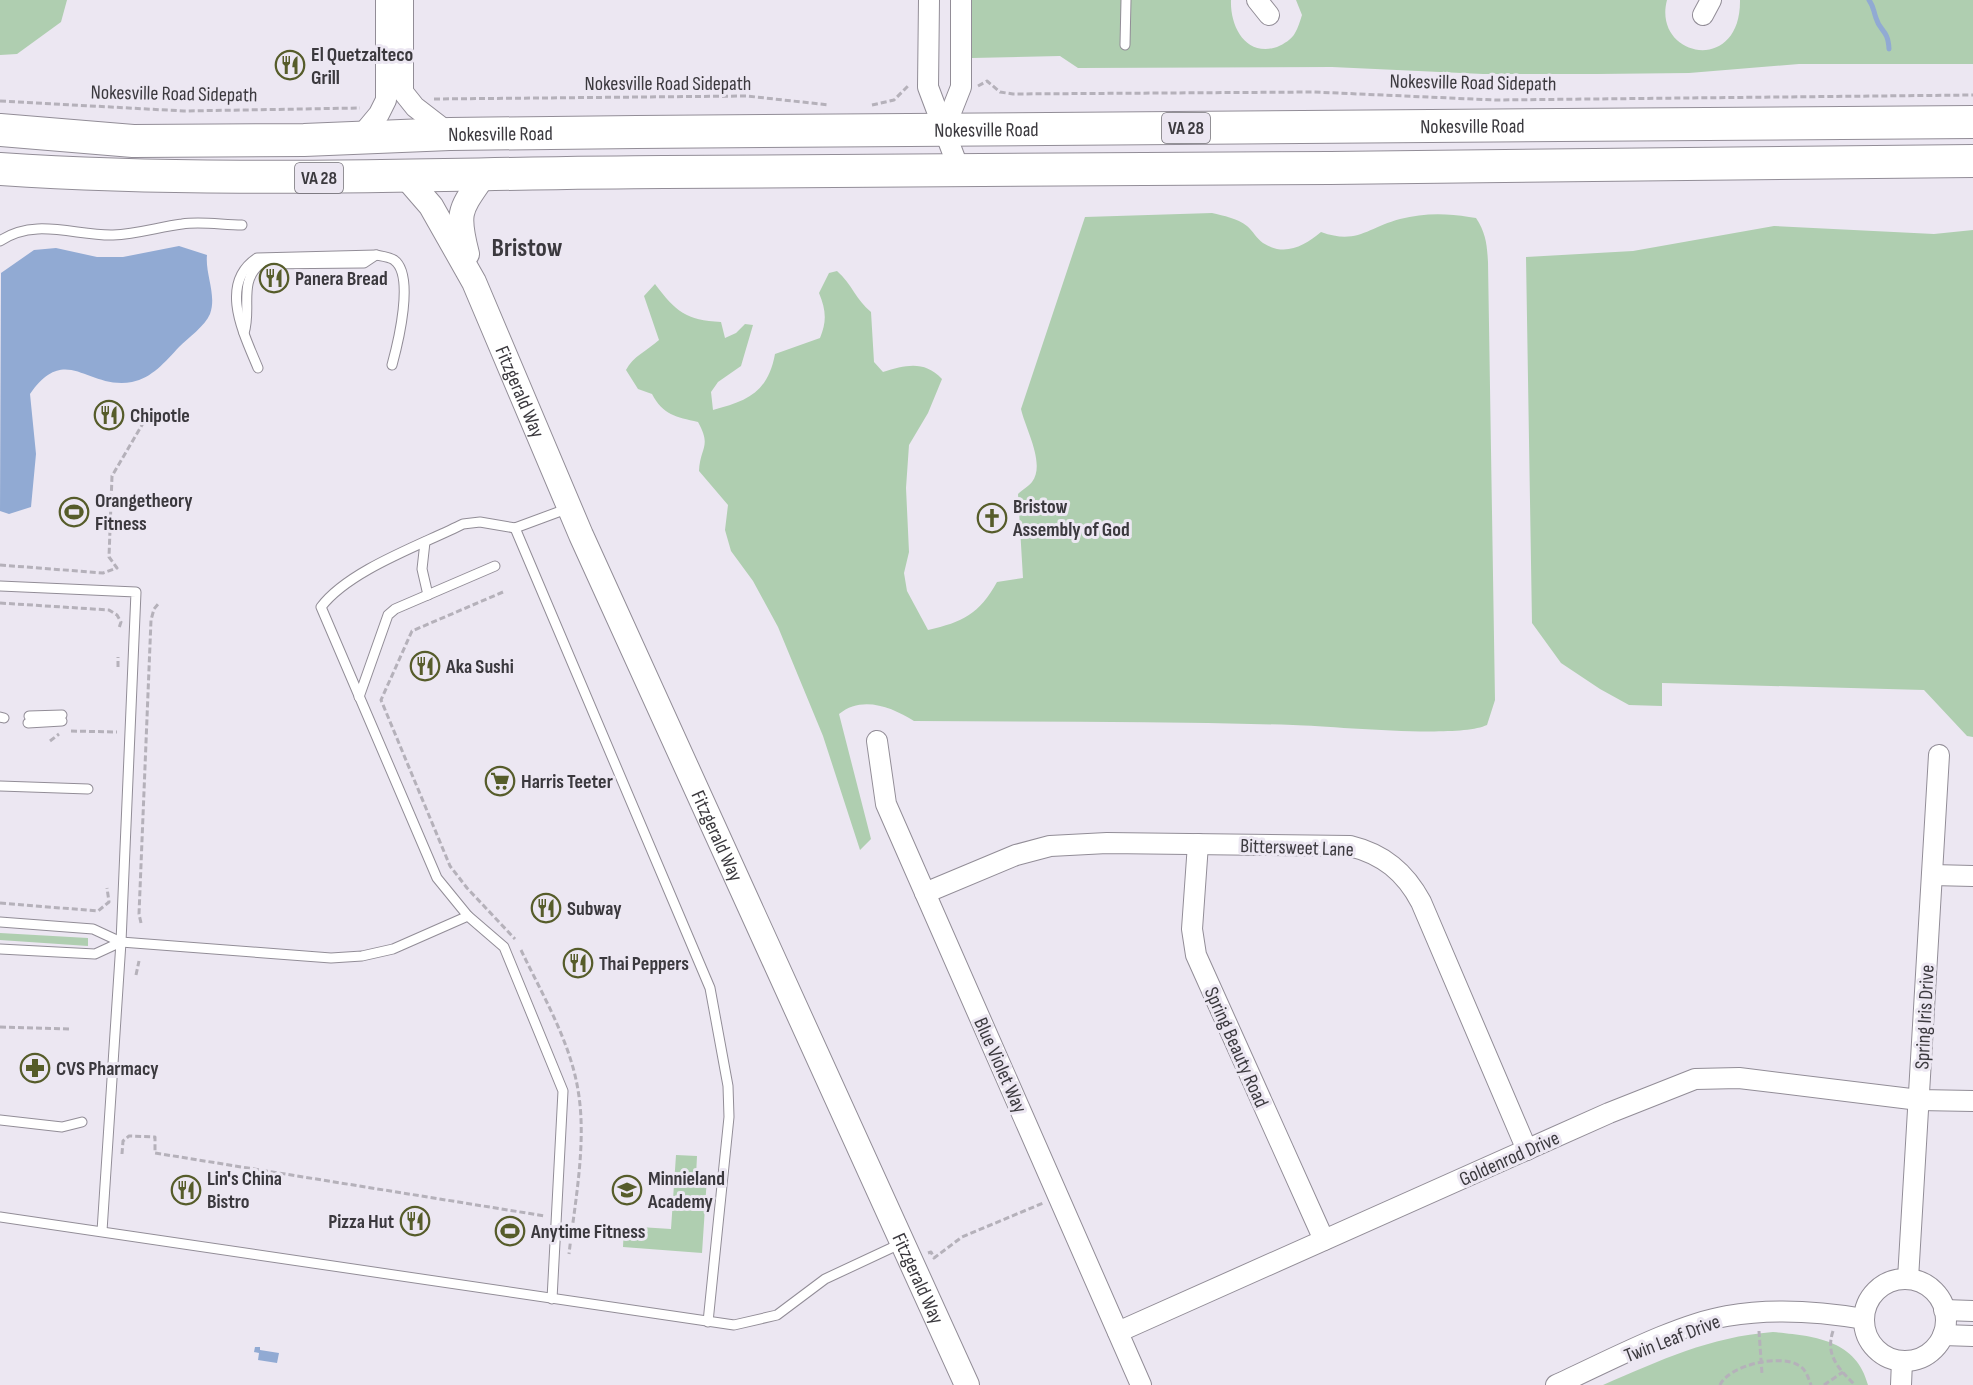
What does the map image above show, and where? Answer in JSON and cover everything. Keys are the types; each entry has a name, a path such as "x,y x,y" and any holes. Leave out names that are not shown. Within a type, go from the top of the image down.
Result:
{"highway":[{"name":"Nokesville Road","path":"0,130 133,141 359,138 450,134 1973,122"},
{"name":"Nokesville Road","path":"0,169 130,177 276,179 484,175 1973,162"}],"street":[{"path":"359,138 382,110 387,96 386,0"},
{"path":"403,0 403,92 415,107 450,134"},
{"path":"929,0 928,87 960,172"},
{"path":"944,130 961,87 961,0"},
{"name":"Fitzgerald Way","path":"474,282 460,227 460,213 484,175"},
{"name":"Fitzgerald Way","path":"405,176 431,206 474,282 569,508 967,1385"},
{"name":"Blue Violet Way","path":"877,741 886,804 1141,1385"},
{"name":"Spring Iris Drive","path":"1908,1280 1939,755"},
{"name":"Bittersweet Lane","path":"925,893 1016,855 1050,846 1107,843 1350,846 1372,852 1394,867 1411,885 1421,902 1527,1149"},
{"name":"Spring Beauty Road","path":"1198,844 1192,928 1196,955 1324,1240"},
{"path":"1932,875 1973,876"},
{"name":"Goldenrod Drive","path":"1118,1332 1527,1149 1695,1079 1739,1078 1919,1100 1973,1101"},
{"path":"1908,1280 1931,1289 1944,1310 1943,1335 1927,1355 1902,1361 1890,1359 1871,1343 1864,1319 1866,1306 1883,1286 1908,1280"},
{"path":"1944,1310 1973,1311"},
{"name":"Twin Leaf Drive","path":"1556,1385 1697,1325 1724,1316 1796,1311 1864,1319"},
{"path":"1943,1335 1973,1336"},
{"path":"1901,1385 1902,1361"}],"lane":[{"path":"1125,45 1126,0"},
{"path":"0,241 18,232 34,229 62,228 111,235 185,223 242,225"},
{"path":"258,368 238,317 238,287 240,275 246,265 257,258 376,255 394,259 404,272 402,329 392,365"},
{"path":"552,1299 563,1091 504,947 468,916 437,878 321,607 333,590 355,577 463,524 480,522 515,528 569,508"},
{"path":"515,528 710,988 728,1086 729,1117 708,1322"},
{"path":"425,542 422,569 428,595"},
{"path":"359,697 388,615 395,609 495,566"},
{"path":"0,586 136,592 121,942 102,1231"},
{"path":"29,720 62,718"},
{"path":"0,786 88,789"},
{"path":"0,922 93,929 121,942 331,958 362,956 393,949 468,916"},
{"path":"0,949 95,954 121,942"},
{"path":"0,1120 62,1126 82,1122"},
{"path":"0,1217 734,1325 777,1315 825,1279 908,1251"}],"path":[{"name":"Nokesville Road Sidepath","path":"977,86 987,81 1006,94 1314,92 1495,100 1973,95"},
{"path":"867,105 894,100 909,85 918,87"},
{"name":"Nokesville Road Sidepath","path":"427,98 747,96 837,106"},
{"name":"Nokesville Road Sidepath","path":"0,101 184,111 327,109 365,105"},
{"path":"0,565 103,573 117,568 109,557 112,476 152,408"},
{"path":"503,592 412,631 381,699 450,867 467,888 515,937 573,1066 580,1116 569,1254"},
{"path":"0,603 109,610 117,615 121,622 119,628"},
{"path":"141,924 139,914 151,620 154,609 159,603"},
{"path":"50,741 68,731 117,732"},
{"path":"0,903 98,911 108,902 107,888"},
{"path":"136,975 139,961"},
{"path":"0,1027 69,1029"},
{"path":"122,1156 126,1138 155,1137 154,1153 573,1220"},
{"path":"908,1251 931,1251 934,1258 962,1237 1059,1196"},
{"path":"1758,1312 1762,1374"},
{"path":"1838,1315 1829,1352 1855,1385"},
{"path":"1720,1385 1728,1374 1775,1359 1797,1364 1807,1374 1811,1385"},
{"path":"1824,1385 1843,1372"}],"green space":[{"path":"0,0 67,0 61,22 17,54 0,55"},
{"path":"972,0 1231,0 1233,20 1242,37 1257,48 1266,49 1277,47 1295,33 1302,15 1296,0 1667,0 1666,19 1672,35 1684,45 1698,50 1713,48 1727,40 1737,24 1740,0 1973,0 1973,64 1799,64 1689,73 1597,74 1483,74 1332,67 1078,68 1060,56 972,58"},
{"path":"1212,213 1239,221 1263,243 1279,249 1294,248 1308,242 1321,232 1333,236 1353,236 1400,219 1434,214 1476,218 1482,229 1488,262 1495,700 1487,725 1450,731 1394,731 1293,725 1151,722 914,721 896,711 877,705 857,705 839,714 871,839 860,850 823,736 778,627 753,581 731,551 725,530 728,505 699,471 705,442 702,430 698,422 671,414 661,407 652,394 638,389 626,370 636,357 659,340 644,296 655,284 683,313 699,319 721,322 725,338 736,333 745,324 753,325 741,366 718,382 711,392 713,410 736,403 762,386 772,367 775,354 820,338 825,316 819,293 829,273 837,271 871,312 874,362 883,372 899,367 914,366 928,369 942,379 928,413 909,445 906,488 909,552 904,573 907,591 928,630 951,624 969,615 984,602 997,582 1023,578 1018,494 1032,482 1037,466 1021,409 1085,217"},
{"path":"1774,226 1934,234 1973,230 1973,737 1967,736 1924,690 1662,683 1662,706 1629,705 1561,663 1532,623 1526,257 1633,251"},
{"path":"0,933 88,938 88,946 0,940"},
{"path":"676,1155 697,1156 696,1176 707,1177 702,1253 623,1247 624,1226 671,1229"},
{"path":"1773,1332 1817,1338 1843,1349 1854,1358 1868,1385 1603,1385 1706,1344"}],"water":[{"path":"179,246 207,255 212,292 212,307 208,318 158,369 139,380 116,383 66,369 55,371 43,379 30,394 36,454 31,507 9,514 0,511 1,273 34,250 56,248 97,257 123,257"},
{"path":"255,1347 279,1353 277,1363 258,1360 259,1353 254,1352"}],"waterway":[{"path":"1869,0 1878,23 1886,34 1889,49"}],"place":[{"name":"El Quetzalteco Grill","path":"290,65"},
{"name":"Panera Bread","path":"274,278"},
{"name":"Chipotle","path":"109,415"},
{"name":"Orangetheory Fitness","path":"74,512"},
{"name":"Bristow Assembly of God","path":"992,518"},
{"name":"Aka Sushi","path":"425,666"},
{"name":"Harris Teeter","path":"500,781"},
{"name":"Subway","path":"546,908"},
{"name":"Thai Peppers","path":"578,963"},
{"name":"CVS Pharmacy","path":"35,1068"},
{"name":"Lin's China Bistro","path":"186,1190"},
{"name":"Minnieland Academy","path":"627,1190"},
{"name":"Pizza Hut","path":"415,1221"},
{"name":"Anytime Fitness","path":"510,1231"}],"district":[{"name":"Bristow","path":"527,247"}]}
